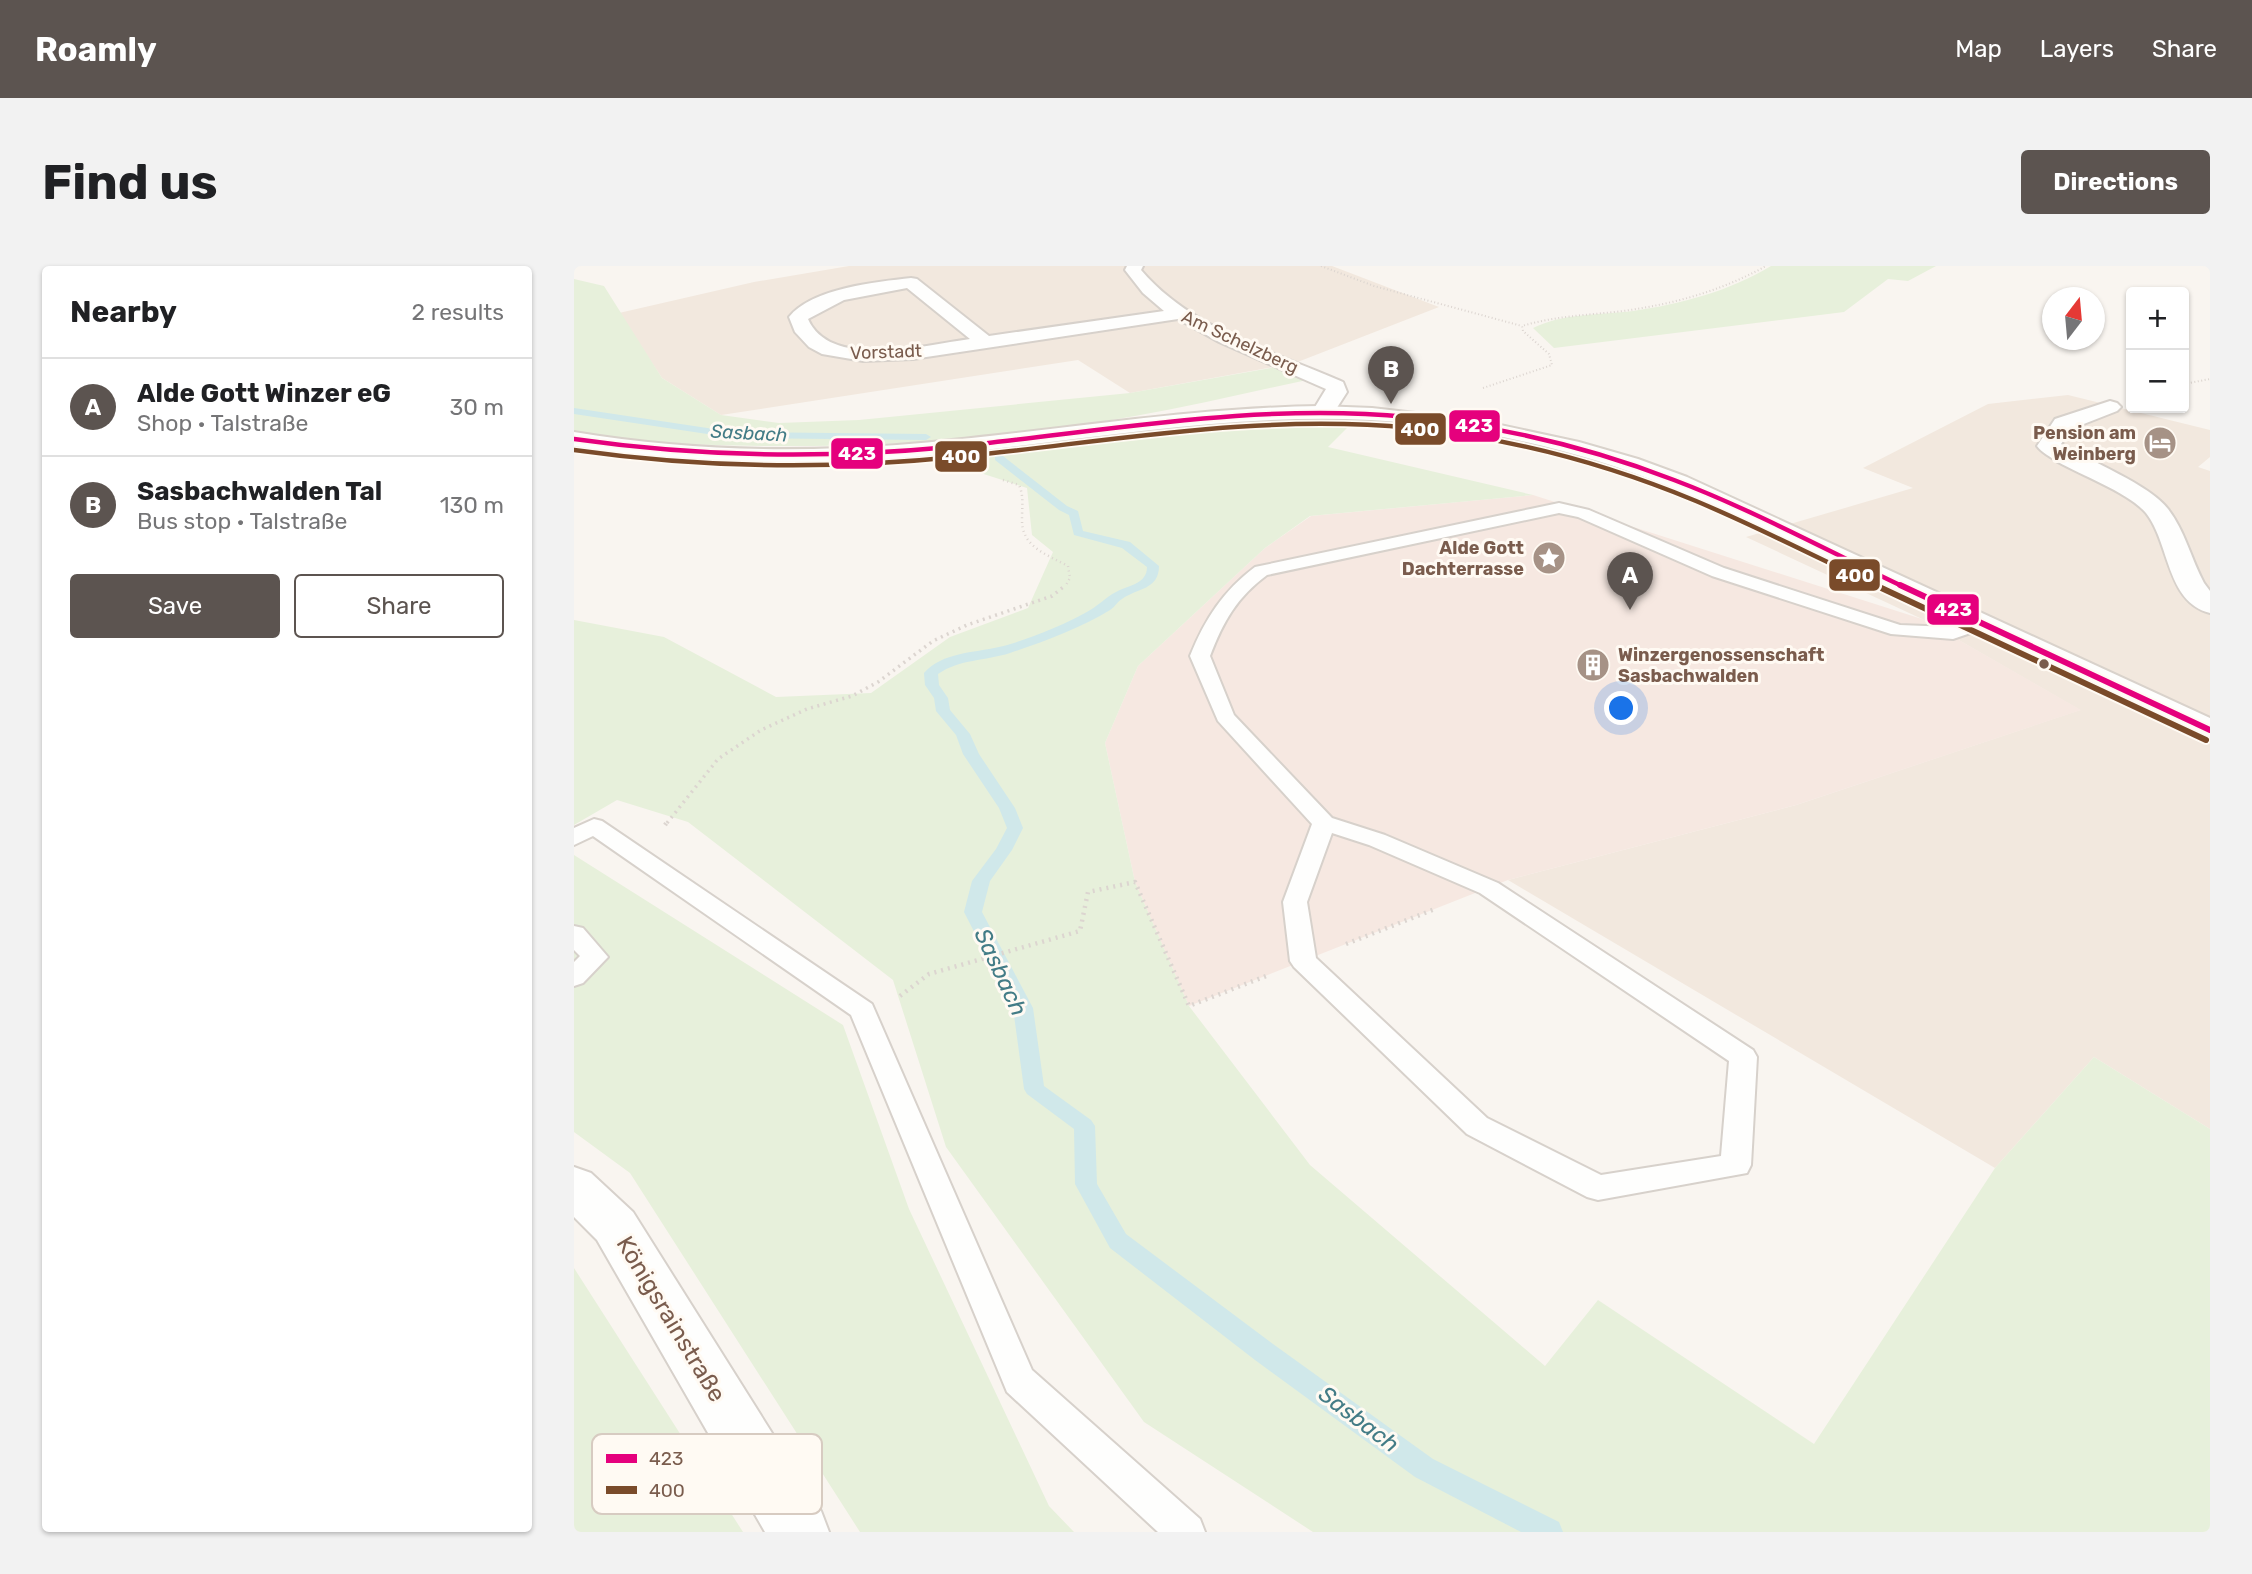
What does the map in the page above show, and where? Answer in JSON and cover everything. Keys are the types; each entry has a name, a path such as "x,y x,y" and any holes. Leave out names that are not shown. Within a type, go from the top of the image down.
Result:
{"street":[{"path":"884,266 911,283 985,342"},
{"name":"Am Schelzberg","path":"1135,266 1133,270 1144,287 1178,314 1336,386 1337,392 1322,412"},
{"name":"Vorstadt","path":"911,283 832,297 798,317 801,328 811,341 843,354 913,353 1178,314"},
{"path":"2110,407 2063,424 2049,446 2147,500 2163,518 2176,544 2183,573 2203,601 2210,605"},
{"path":"574,439 664,454 796,458 912,451 1204,416 1322,412 1411,417 1480,426 1599,453 1670,478 1747,511 2210,730"},
{"name":"Königsrainstraße","path":"574,1186 615,1226 740,1434"},
{"name":"Königsrainstraße","path":"788,1514 799,1532"}],"lane":[{"path":"1324,823 1295,902 1303,961 1477,1126 1598,1188 1736,1165 1743,1056 1489,888 1377,840 1324,823 1225,718 1200,656 1214,617 1238,587 1261,571 1559,508 1583,513 1718,572 1898,629 1953,633 1982,623"},
{"path":"574,838 594,826 862,1010 1019,1381 1186,1532"},
{"path":"574,934 595,957 574,977"}],"path":[{"path":"1321,266 1374,286 1522,327 1539,320 1648,306 1709,293 1752,275 1766,266"},
{"path":"1475,389 1552,365 1549,354 1523,331 1522,327"},
{"path":"2189,383 2210,379"},
{"path":"640,857 718,759 761,730 807,709 852,696 878,682 933,641 967,625 1052,596 1065,587 1070,578 1068,566 1028,542 1021,522 1024,492 1019,485 994,478"},
{"path":"929,974 1080,931 1088,892 1135,882 1189,1006 1489,888"}],"shaded area":[{"path":"849,266 1332,266 1439,307 1295,363 1130,393 1078,360 721,415 662,378 619,313 754,282"},
{"path":"2068,395 2126,409 2126,413 2141,413 2210,430 2210,457 2198,467 2210,471 2210,1129 2094,1057 1995,1168 1508,880 1796,805 2080,710 1922,619 1746,537 1913,488 1863,468 1988,404"},
{"path":"1533,495 1922,619 2081,710 1796,805 1508,880 1189,1006 1135,882 1105,743 1138,666 1265,548 1311,516"}],"green space":[{"path":"1771,266 1936,266 1908,281 1888,279 1844,312 1554,348 1533,328 1569,317 1669,305 1739,283"},
{"path":"574,279 604,286 662,378 721,415 779,423 859,420 1130,393 1276,367 1307,380 1089,424 950,440 765,446 621,439 574,431"},
{"path":"1273,425 1350,425 1328,447 1533,495 1310,516 1265,548 1138,666 1105,743 1135,882 1189,1006 1310,1165 1545,1366 1598,1300 1814,1444 1995,1168 2094,1057 2210,1129 2210,1532 1313,1532 1144,1422 946,1147 893,980 688,822 617,800 574,825 574,620 664,637 776,697 871,693 950,637 1028,608 1053,552 1032,535 1027,488 943,461 1198,430"},
{"path":"574,855 843,1025 909,1209 1049,1506 1074,1532 860,1532 822,1473 822,1434 797,1434 630,1173 574,1132"},
{"path":"574,1268 680,1434 592,1434 592,1514 731,1514 743,1532 574,1532"}],"waterway":[{"name":"Sasbach","path":"574,411 734,435 926,437"},
{"name":"Sasbach","path":"999,458 1063,508 1074,513 1078,533 1126,545 1153,566 1153,575 1147,583 1117,596 1109,605 1088,617 1005,650 948,661 931,673 932,685 941,698 943,711 963,734 971,754 1007,808 1015,828 1004,850 981,881 973,912 1023,1008 1034,1089 1084,1126 1086,1184 1118,1241 1264,1352 1424,1468 1549,1532"}],"transit line":[{"name":"423","path":"574,439 668,451 808,455 949,447 1158,423 1262,415 1367,414 1484,427 1562,444 1675,480 1751,513 2210,730"},
{"name":"400","path":"574,450 669,462 813,466 957,457 1164,432 1268,424 1373,425 1487,438 1600,466 1697,501 2206,740"}],"place":[{"name":"Sasbachwalden Tal","path":"1391,404"},
{"name":"Pension am Weinberg","path":"2160,443"},
{"name":"Alde Gott Dachterrasse","path":"1549,558"},
{"name":"Alde Gott Winzer eG","path":"1630,610"},
{"name":"Winzergenossenschaft Sasbachwalden","path":"1593,665"}]}
